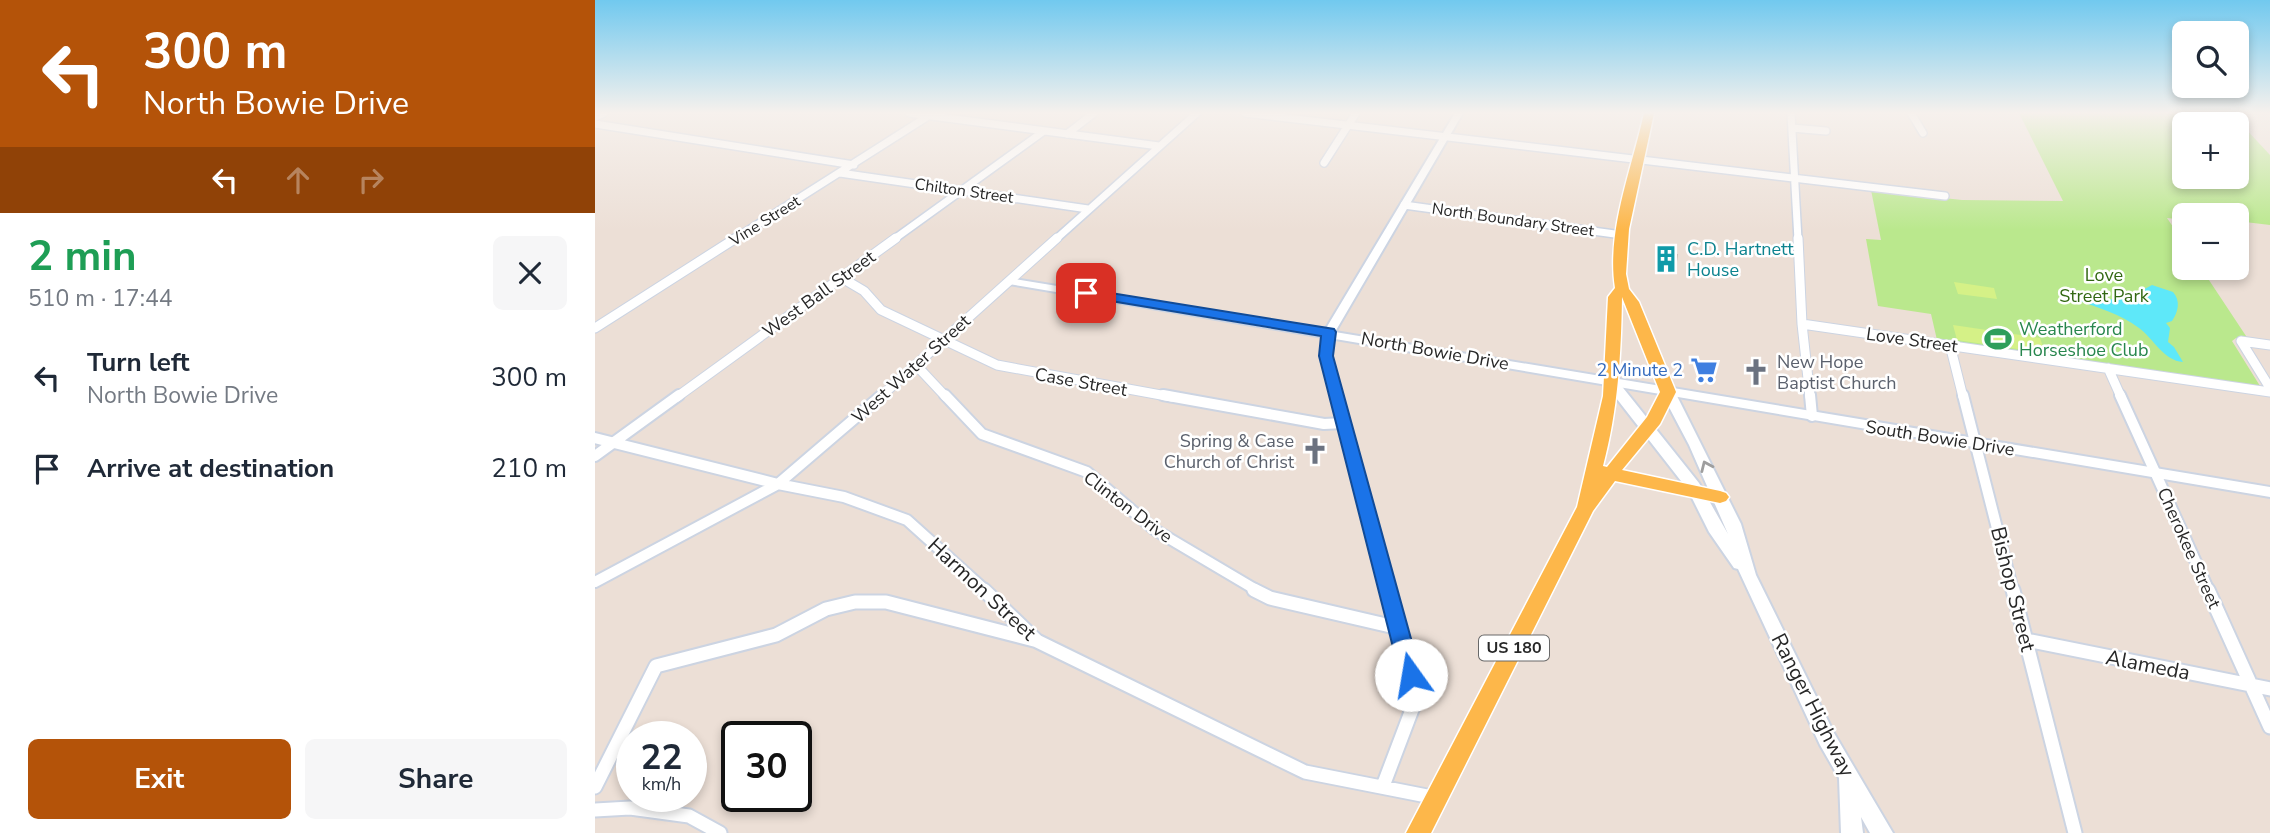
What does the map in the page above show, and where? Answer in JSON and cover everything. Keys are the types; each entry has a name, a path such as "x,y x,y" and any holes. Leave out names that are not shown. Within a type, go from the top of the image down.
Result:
{"main road":[{"path":"1642,152 1622,235 1622,289 1615,298 1626,315 1632,332 1647,345 1668,392"},
{"path":"1626,315 1611,382 1605,425 1610,445 1603,472 1720,497"},
{"name":"Ranger Highway","path":"1611,382 1697,493 1715,528 1748,575"},
{"name":"Ranger Highway","path":"1668,392 1696,444 1733,524 1748,575 1827,739 1882,833"},
{"name":"US 180","path":"1418,833 1603,472 1648,427 1668,392"},
{"path":"1848,775 1852,833"}],"street":[{"path":"771,152 854,165"},
{"name":"Vine Street","path":"595,328 874,152"},
{"name":"West Ball Street","path":"595,456 1015,152"},
{"name":"West Water Street","path":"595,582 778,484 810,460 1152,152"},
{"path":"1324,163 1331,152"},
{"path":"1383,786 1416,699 1326,356 1329,332 1435,152"},
{"path":"1565,152 1945,196"},
{"path":"1793,152 1803,324 1812,416"},
{"name":"Chilton Street","path":"841,173 1088,209"},
{"name":"North Boundary Street","path":"1404,205 1622,235"},
{"name":"Case Street","path":"842,278 864,290 881,310 997,365 1324,424 1343,423"},
{"name":"North Bowie Drive","path":"1009,281 1329,332 1611,382"},
{"name":"Love Street","path":"1803,324 2270,390"},
{"path":"2270,345 2241,341 2270,390"},
{"name":"Bishop Street","path":"1950,345 2075,833"},
{"name":"Clinton Drive","path":"916,365 982,434 1087,472 1155,530 1229,576 1270,597 1399,628"},
{"name":"Cherokee Street","path":"2108,368 2270,727"},
{"name":"South Bowie Drive","path":"1611,382 2270,492"},
{"name":"Harmon Street","path":"595,438 778,484 844,497 907,520 1037,641 1304,772 1438,798"},
{"path":"595,787 656,666 776,635 826,609 856,602 886,602 1037,641"},
{"name":"Alameda","path":"2026,640 2270,689"},
{"path":"595,810 630,808 689,816 720,833"}],"green space":[{"name":"Love Street Park","path":"2038,152 2172,152 2172,189 2249,189 2249,152 2267,152 2270,155 2270,225 2249,222 2249,203 2172,203 2172,219 2167,218 2172,225 2172,280 2209,280 2248,339 2236,338 2232,341 2260,386 1937,340 1931,314 1878,306 1866,239 1881,240 1871,190 1962,200 2063,201"},
{"path":"1954,282 1994,288 1997,299 1958,294"},
{"name":"Weatherford Horseshoe Club","path":"1953,325 2040,338 2045,353 1957,340"}],"water":[{"path":"2152,285 2173,292 2177,299 2176,314 2172,321 2166,323 2170,328 2168,342 2183,362 2170,358 2132,323 2077,300 2126,299"}],"building":[{"name":"C.D. Hartnett House","path":"1658,248 1677,255 1675,269 1656,267"}],"place":[{"name":"C.D. Hartnett House","path":"1666,259"},
{"name":"Weatherford Horseshoe Club","path":"1998,339"},
{"name":"2 Minute 2","path":"1704,370"},
{"name":"New Hope Baptist Church","path":"1756,372"},
{"name":"Spring & Case Church of Christ","path":"1315,451"}],"route":[{"path":"1086,293 1329,332 1326,356 1411,675"}]}
